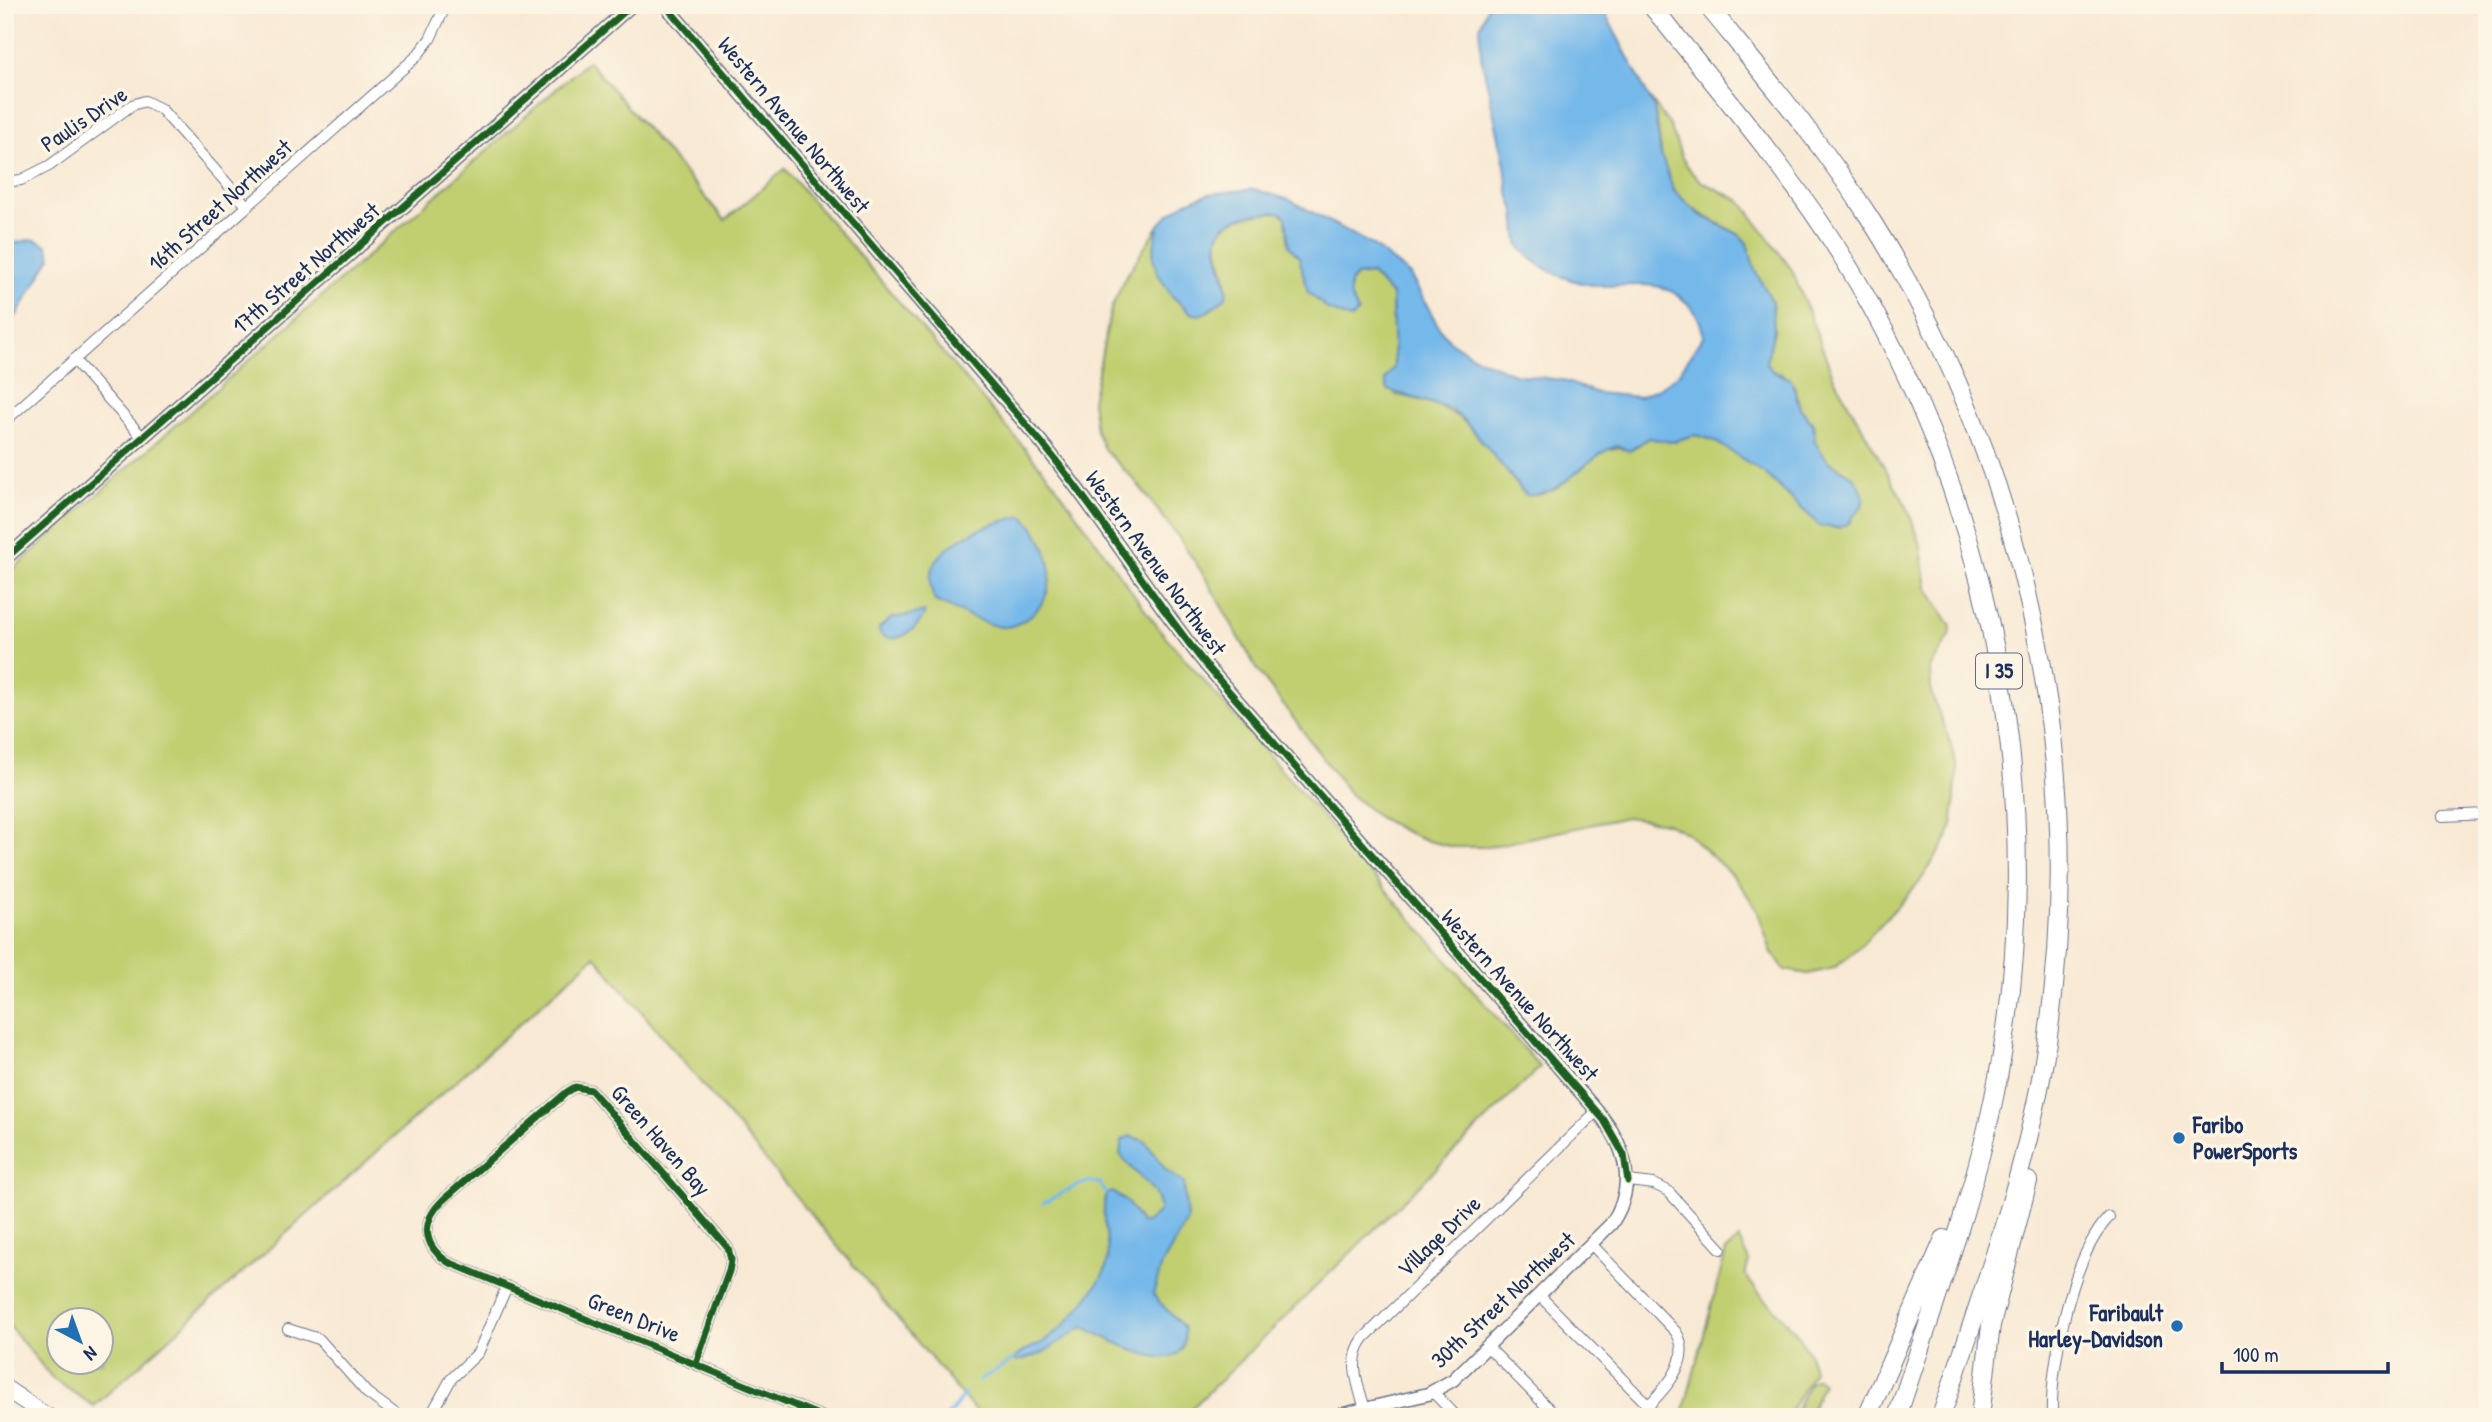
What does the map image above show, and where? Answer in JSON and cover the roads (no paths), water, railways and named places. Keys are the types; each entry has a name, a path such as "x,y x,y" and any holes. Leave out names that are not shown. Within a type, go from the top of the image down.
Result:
{"highway":[{"name":"I 35","path":"1651,5 1786,174 1847,264 1885,333 1925,418 1973,557 2001,684 2014,813 2014,936 1999,1065 1961,1220 1897,1417"},
{"name":"I 35","path":"1707,5 1817,142 1871,220 1939,341 1993,474 2030,603 2050,719 2060,876 2053,1003 2042,1076 2017,1183 1941,1417"},
{"path":"1980,1417 1991,1325 2036,1140 2053,1003"},
{"path":"1867,1417 1897,1353 1983,1138"},
{"path":"5,1388 48,1417"}],"street":[{"name":"16th Street Northwest","path":"5,421 416,57 430,39 446,5"},
{"name":"17th Street Northwest","path":"5,559 632,5"},
{"name":"Western Avenue Northwest","path":"665,5 1042,443 1085,498 1160,608 1206,665 1597,1111 1620,1146 1628,1181"},
{"name":"Paulis Drive","path":"5,182 21,180 43,170 132,105 145,101 161,109 247,206"},
{"path":"75,361 143,438"},
{"path":"2443,816 2487,814"},
{"name":"Green Haven Bay","path":"427,1222 443,1200 567,1092 575,1087 591,1090 728,1248 732,1259 729,1271 695,1363"},
{"name":"Village Drive","path":"1365,1409 1354,1366 1359,1343 1597,1111"},
{"path":"1628,1181 1654,1184 1668,1191 1721,1249"},
{"name":"30th Street Northwest","path":"1331,1417 1433,1392 1453,1380 1541,1296 1615,1219 1628,1181"},
{"path":"2052,1417 2054,1374 2067,1311 2084,1256 2096,1230 2109,1217"},
{"path":"415,1219 427,1222 427,1237 437,1255 507,1286 478,1353 451,1380 430,1417"},
{"path":"1592,1245 1679,1337 1681,1348 1672,1380 1637,1417"},
{"name":"Green Drive","path":"507,1286 823,1417"},
{"path":"1541,1296 1649,1406"},
{"path":"288,1329 319,1339 367,1392 400,1417"},
{"path":"1488,1347 1557,1417"},
{"path":"1433,1392 1457,1417"}],"water":[{"path":"1488,5 1600,5 1654,107 1661,155 1674,191 1700,215 1740,235 1747,243 1755,270 1772,301 1774,330 1766,362 1772,371 1791,379 1800,408 1813,424 1815,442 1829,462 1854,477 1864,497 1862,506 1846,525 1838,528 1820,526 1766,474 1713,440 1695,435 1671,442 1648,438 1629,451 1617,446 1594,458 1550,491 1526,495 1466,422 1450,409 1388,390 1385,380 1394,367 1392,295 1371,274 1356,276 1350,283 1350,295 1358,312 1351,319 1328,310 1308,292 1299,257 1289,246 1286,217 1280,212 1250,215 1230,222 1223,228 1218,236 1217,246 1226,297 1209,311 1199,315 1191,313 1171,295 1157,272 1153,257 1159,225 1169,214 1187,202 1207,194 1254,189 1290,200 1372,245 1410,275 1440,329 1450,341 1473,356 1514,374 1561,380 1597,393 1639,397 1661,387 1679,373 1703,336 1698,318 1686,302 1665,289 1653,286 1606,286 1572,280 1541,266 1518,244 1515,211 1508,191 1505,165 1481,56 1480,27"},
{"path":"33,239 47,245 51,257 17,315 5,320 5,245"},
{"path":"1023,516 1041,538 1050,565 1047,592 1031,615 1016,624 1000,627 935,601 930,583 933,567 942,553 972,533"},
{"path":"925,612 918,624 907,634 893,638 880,634 879,628 892,618"},
{"path":"1130,1136 1145,1141 1166,1170 1184,1183 1187,1221 1162,1265 1153,1295 1184,1328 1183,1346 1175,1355 1161,1357 1144,1354 1083,1327 1039,1355 1017,1361 1014,1359 1017,1356 1046,1340 1062,1327 1090,1294 1104,1272 1108,1256 1104,1212 1106,1194 1112,1192 1127,1202 1141,1223 1146,1223 1159,1212 1151,1188 1120,1154 1122,1140"}],"waterway":[{"path":"1043,1203 1088,1182 1100,1183 1106,1194"},
{"path":"979,1381 1014,1359"},
{"path":"947,1417 965,1394"}],"place":[{"name":"Faribo PowerSports","path":"2179,1138"},
{"name":"Faribault Harley-Davidson","path":"2177,1326"}]}
